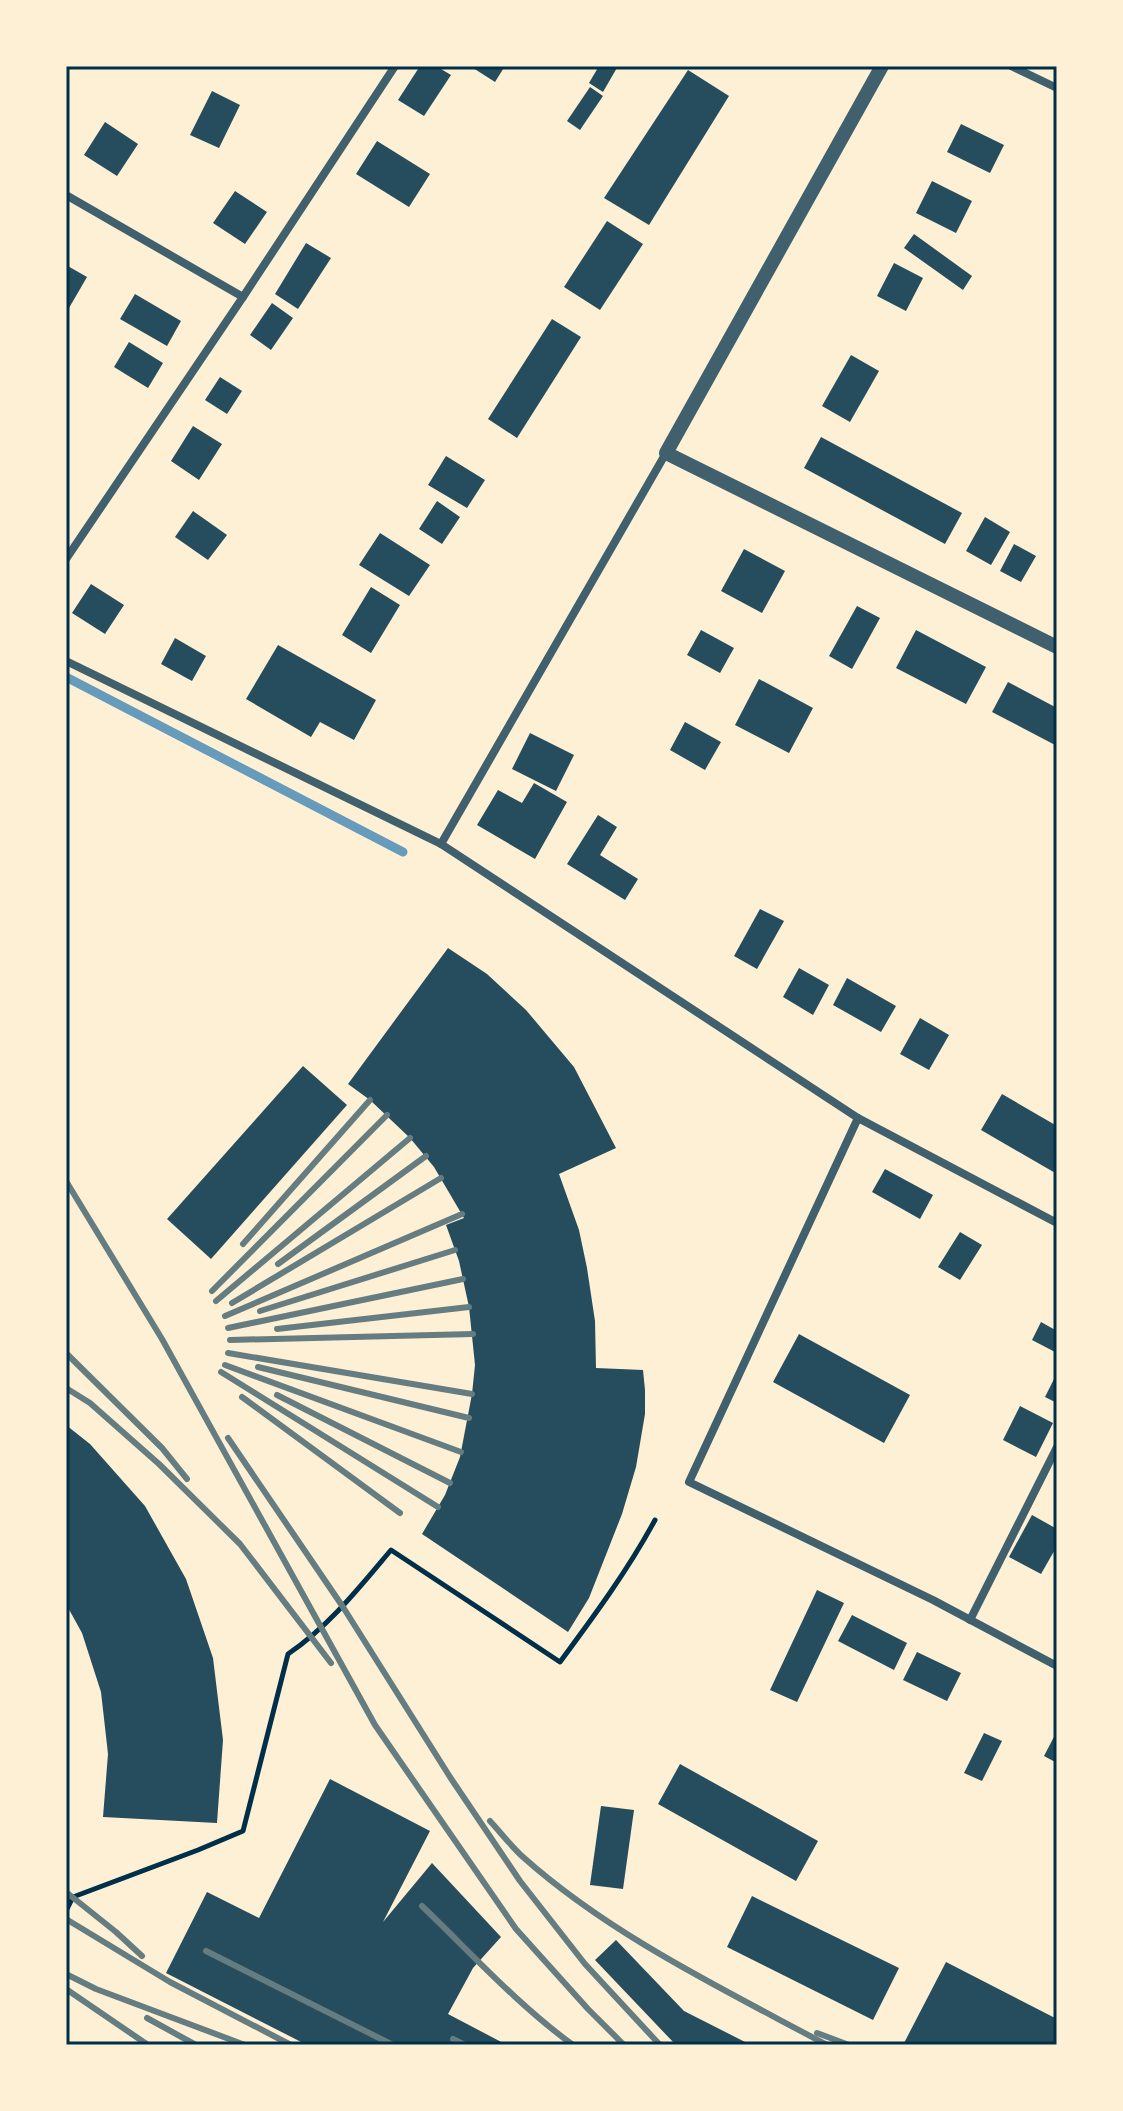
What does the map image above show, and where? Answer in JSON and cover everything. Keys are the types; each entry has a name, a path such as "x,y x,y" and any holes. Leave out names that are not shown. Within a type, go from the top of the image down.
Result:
{"street":[{"path":"66,559 395,66"},
{"path":"441,844 666,453 882,66"},
{"path":"1011,66 1057,88"},
{"path":"66,195 243,297"},
{"path":"666,453 1057,647"},
{"path":"66,661 441,844 858,1118 1057,1223"},
{"path":"858,1118 689,1482 933,1600 1057,1666"},
{"path":"970,1620 1057,1447"}],"path":[{"path":"66,1911 73,1897 243,1831 288,1654 312,1637 343,1607 391,1550 560,1662 601,1607 655,1520"}],"building":[{"path":"420,66 436,66 451,75 424,116 398,100"},
{"path":"470,66 505,66 495,82"},
{"path":"599,66 618,66 603,92 589,83"},
{"path":"688,70 729,96 649,225 604,198"},
{"path":"590,87 603,96 580,130 567,121"},
{"path":"212,91 240,105 219,148 190,135"},
{"path":"105,122 138,144 117,176 84,155"},
{"path":"961,124 1004,145 990,173 947,152"},
{"path":"377,141 430,174 409,207 356,174"},
{"path":"932,181 972,201 956,233 916,213"},
{"path":"235,191 267,212 245,244 213,223"},
{"path":"607,221 643,244 600,310 564,287"},
{"path":"914,234 972,276 963,290 904,248"},
{"path":"306,243 331,258 298,309 275,294"},
{"path":"894,263 923,278 906,311 877,296"},
{"path":"66,265 87,277 69,308 66,306"},
{"path":"135,294 181,321 167,346 120,319"},
{"path":"272,303 293,318 271,350 250,335"},
{"path":"552,319 581,337 517,438 488,419"},
{"path":"129,342 163,363 148,388 114,367"},
{"path":"851,355 879,371 850,422 822,406"},
{"path":"220,377 242,391 227,414 205,400"},
{"path":"193,426 222,444 199,480 171,461"},
{"path":"821,437 962,513 945,544 804,468"},
{"path":"446,456 485,480 467,508 428,485"},
{"path":"437,501 460,517 442,544 419,529"},
{"path":"193,511 227,535 208,560 175,537"},
{"path":"985,517 1010,532 991,565 966,551"},
{"path":"380,533 430,565 409,596 359,565"},
{"path":"1014,544 1036,556 1021,582 1000,571"},
{"path":"744,549 785,571 762,613 721,591"},
{"path":"91,584 124,605 105,634 72,613"},
{"path":"371,587 400,605 371,653 342,635"},
{"path":"857,606 880,618 852,669 829,656"},
{"path":"701,630 734,648 720,673 687,655"},
{"path":"916,630 986,667 966,704 896,668"},
{"path":"175,638 206,656 192,681 161,664"},
{"path":"278,645 376,700 354,740 320,722 311,737 246,699"},
{"path":"759,679 813,708 789,753 735,725"},
{"path":"1008,682 1057,708 1057,746 992,712"},
{"path":"685,722 721,742 705,770 670,750"},
{"path":"530,733 574,755 556,791 512,769"},
{"path":"534,783 567,802 535,859 477,825 498,790 522,803"},
{"path":"598,815 617,827 600,855 638,879 625,900 567,864"},
{"path":"760,909 784,921 757,969 734,956"},
{"path":"448,948 487,974 526,1010 574,1067 616,1148 559,1174 579,1230 587,1268 595,1321 596,1368 643,1370 645,1414 636,1467 622,1514 589,1598 568,1632 422,1534 445,1495 460,1457 472,1394 475,1365 469,1307 459,1261 446,1225 464,1218 434,1167 410,1138 348,1084"},
{"path":"799,968 829,985 813,1015 783,997"},
{"path":"847,978 896,1006 881,1032 833,1005"},
{"path":"920,1018 949,1035 929,1070 900,1054"},
{"path":"303,1066 347,1105 211,1259 167,1219"},
{"path":"1002,1094 1057,1126 1057,1174 981,1130"},
{"path":"885,1169 933,1195 920,1219 872,1192"},
{"path":"960,1232 982,1245 960,1280 938,1267"},
{"path":"1041,1322 1057,1331 1057,1353 1032,1340"},
{"path":"799,1334 910,1395 884,1443 773,1382"},
{"path":"1057,1373 1057,1403 1045,1397"},
{"path":"1020,1406 1053,1423 1036,1457 1003,1440"},
{"path":"66,1425 90,1444 145,1506 186,1579 213,1658 223,1740 217,1823 103,1817 108,1754 101,1692 82,1633 66,1604"},
{"path":"1032,1515 1057,1529 1057,1546 1041,1574 1009,1557"},
{"path":"817,1590 844,1603 797,1702 770,1690"},
{"path":"852,1615 907,1643 894,1670 838,1641"},
{"path":"917,1652 961,1673 947,1701 903,1680"},
{"path":"1057,1731 1057,1763 1044,1756"},
{"path":"984,1733 1002,1741 982,1781 964,1773"},
{"path":"680,1764 818,1841 796,1881 658,1804"},
{"path":"330,1779 430,1831 383,1922 432,1863 501,1937 473,1968 448,2014 507,2045 307,2045 166,1973 207,1892 259,1918"},
{"path":"601,1806 634,1810 623,1889 590,1885"},
{"path":"752,1896 899,1968 873,2020 727,1947"},
{"path":"616,1940 684,2011 751,2045 674,2043 595,1960"},
{"path":"946,1962 1057,2019 1057,2045 903,2045"}],"waterway":[{"path":"66,677 403,852"}],"railway":[{"path":"243,1244 370,1100"},
{"path":"212,1291 387,1115"},
{"path":"216,1301 410,1138"},
{"path":"278,1264 426,1156"},
{"path":"232,1303 441,1178"},
{"path":"66,1181 162,1339 375,1725 516,1929 624,2045"},
{"path":"225,1316 462,1214"},
{"path":"260,1311 455,1250"},
{"path":"228,1328 463,1279"},
{"path":"277,1329 469,1307"},
{"path":"230,1340 473,1334"},
{"path":"66,1353 162,1448 187,1479"},
{"path":"228,1353 472,1394"},
{"path":"225,1365 461,1452"},
{"path":"258,1367 469,1418"},
{"path":"221,1372 438,1507"},
{"path":"66,1388 90,1403 159,1464 240,1544 331,1663"},
{"path":"277,1395 450,1483"},
{"path":"242,1397 400,1513"},
{"path":"228,1438 343,1607 520,1881 585,1964 660,2045"},
{"path":"490,1821 523,1857 593,1912 669,1960 827,2045"},
{"path":"66,1892 142,1956"},
{"path":"422,1906 514,1996 573,2045"},
{"path":"66,1919 170,1982 291,2045"},
{"path":"206,1951 393,2045"},
{"path":"66,1974 96,1989 245,2045"},
{"path":"66,1989 148,2045"},
{"path":"147,2018 196,2045"},
{"path":"817,2033 849,2045"},
{"path":"453,2039 465,2045"}]}
